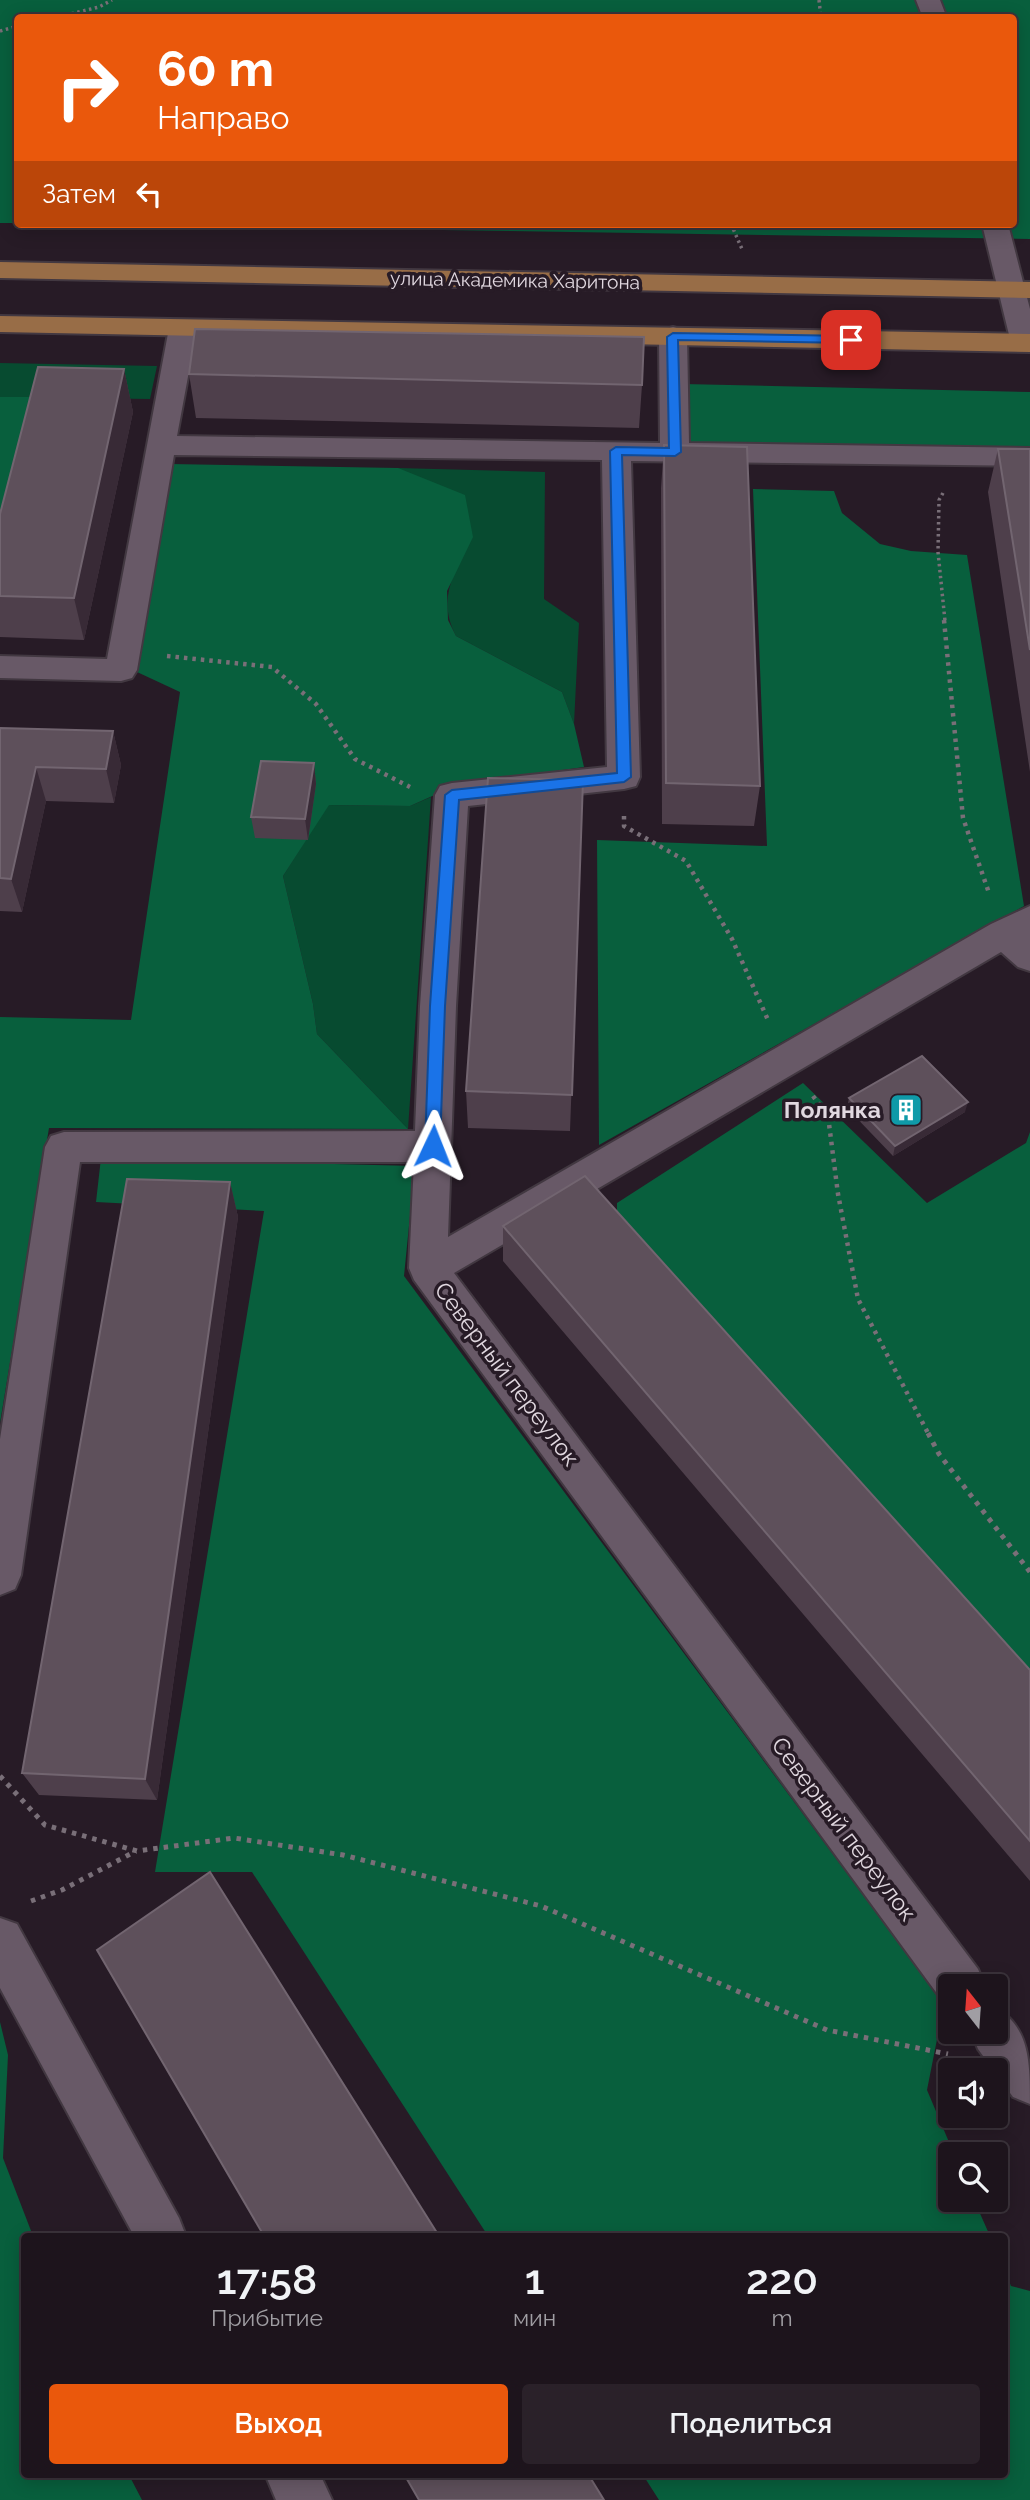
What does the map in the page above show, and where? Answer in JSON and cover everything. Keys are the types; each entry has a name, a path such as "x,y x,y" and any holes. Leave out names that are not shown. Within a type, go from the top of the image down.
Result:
{"main road":[{"name":"улица Академика Харитона","path":"0,270 1021,290"},
{"path":"0,324 1028,343"}],"street":[{"path":"997,228 1021,290 1028,343"},
{"path":"0,667 121,670 183,327"},
{"path":"673,337 675,452"},
{"path":"161,445 1030,457"},
{"path":"452,795 624,777 616,451"},
{"name":"Северный переулок","path":"452,795 438,1006 428,1268 952,1974"},
{"path":"428,1268 786,1060 1021,937"},
{"path":"0,1575 64,1147 433,1146"},
{"path":"12,1922 160,2233"},
{"path":"1004,2044 1030,2080"},
{"path":"293,2478 305,2500"}],"path":[{"path":"70,14 99,7 112,0"},
{"path":"733,228 745,257"},
{"path":"967,456 939,500 938,552 963,818 1021,937"},
{"path":"124,653 196,657 272,667 316,704 355,759 404,785 452,795"},
{"path":"624,777 624,825 686,861 732,939 786,1060 828,1116 838,1194 858,1299 939,1454 1030,1572"},
{"path":"0,1776 45,1825 138,1851"},
{"path":"12,1922 62,1891 138,1851 234,1838 356,1859 541,1906 827,2031 938,2050 951,2055"}],"green space":[{"path":"0,0 1030,0 1030,239 309,228 1017,228 1017,14 14,14 14,223 0,223"},
{"path":"0,363 157,366 150,399 0,397"},
{"path":"683,384 1030,392 1030,448 683,443"},
{"path":"0,397 31,397 0,518"},
{"path":"170,464 398,468 465,495 473,537 447,591 448,620 456,636 562,692 574,724 584,767 457,785 410,806 329,805 283,876 313,1004 317,1034 408,1129 49,1128 0,1423 0,1017 131,1020 180,692 137,672"},
{"path":"398,468 545,472 544,599 579,623 574,724 562,692 456,636 448,605 454,574"},
{"path":"753,489 834,491 842,513 880,544 911,551 967,555 1024,906 599,1145 597,840 767,846"},
{"path":"431,797 408,1129 317,1034 313,1004 283,876 328,805 410,806"},
{"path":"803,1083 927,1203 1026,1143 1030,1132 1030,1688 617,1227 617,1203"},
{"path":"101,1158 415,1166 404,1276 938,1996 938,2034 927,2090 938,2116 938,2128 943,2128 949,2142 938,2142 938,2212 979,2212 989,2233 486,2233 252,1872 155,1872 264,1211 96,1202"},
{"path":"0,2022 8,2055 3,2158 32,2233 21,2233 21,2478 131,2478 142,2500 0,2500"},
{"path":"1008,2278 1011,2286 1030,2291 1030,2500 659,2500 645,2478 1008,2478"}],"building":[{"path":"195,329 644,337 642,385 189,374"},
{"path":"38,367 124,369 74,598 0,596 0,514"},
{"path":"664,445 747,447 760,786 666,783"},
{"path":"998,449 1030,449 1030,650"},
{"path":"0,728 113,731 106,769 36,767 11,879 0,878"},
{"path":"261,761 314,763 305,819 251,817"},
{"path":"488,778 583,780 572,1095 466,1091"},
{"name":"Полянка","path":"922,1056 968,1102 895,1146 849,1098"},
{"path":"585,1176 1030,1670 1030,1841 503,1226"},
{"path":"127,1179 230,1182 145,1779 22,1773"},
{"path":"210,1872 437,2233 262,2233 97,1950"},
{"path":"406,2478 590,2478 604,2500 419,2500"}],"place":[{"name":"Полянка","path":"906,1110"}],"route":[{"path":"433,1146 438,1006 452,795 624,777 616,451 675,452 673,337 851,340"}]}
